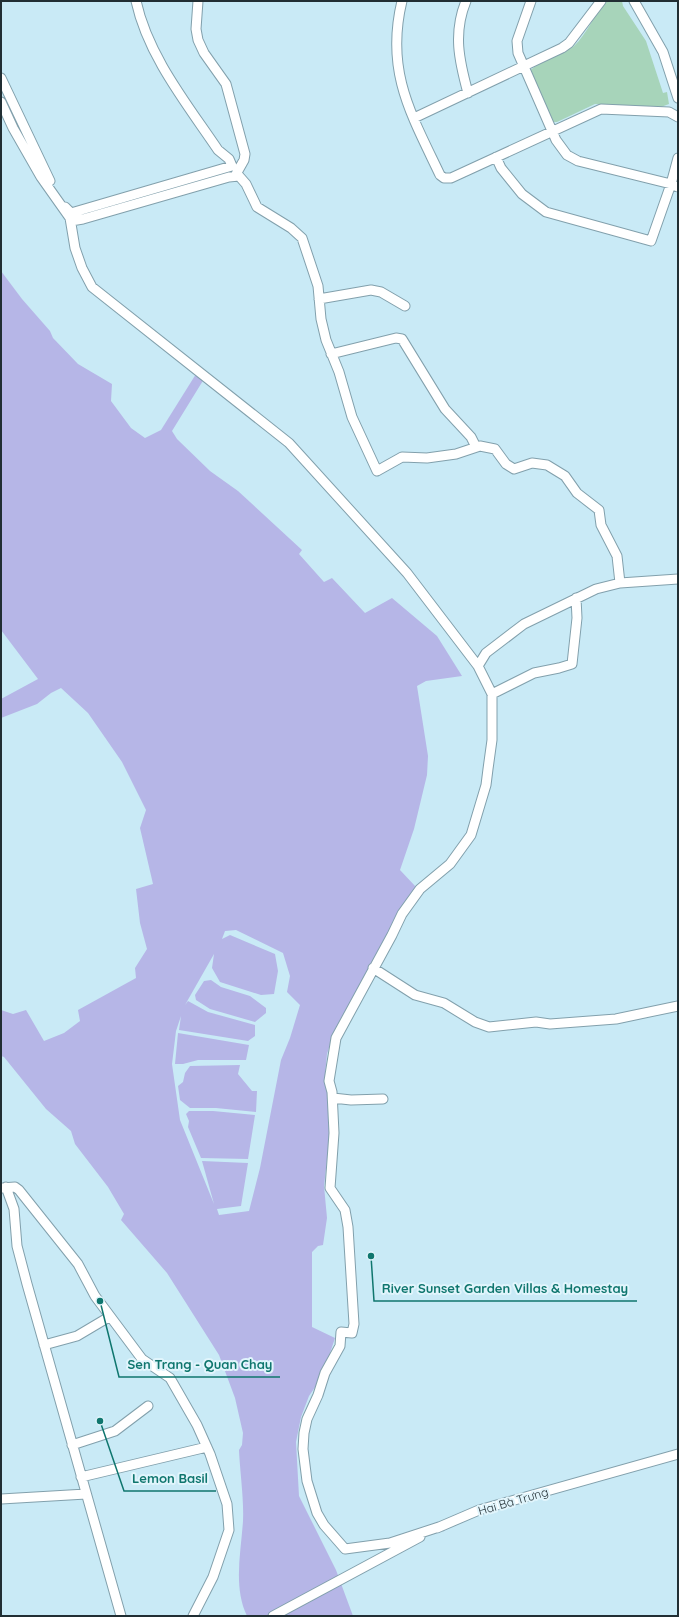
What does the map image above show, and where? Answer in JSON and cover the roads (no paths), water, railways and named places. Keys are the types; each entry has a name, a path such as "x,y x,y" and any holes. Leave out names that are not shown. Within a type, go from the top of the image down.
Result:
{"street":[{"path":"1,78 57,195 71,213 232,166 229,159 214,144 155,52 144,29 136,1"},
{"path":"198,1 196,29 198,40 204,53 226,84 245,154 244,160 235,176"},
{"path":"402,1 397,33 397,60 402,88 440,175 444,178 451,178 601,109 669,112 678,116"},
{"path":"466,1 462,12 458,39 460,62 468,93"},
{"path":"531,1 517,41 518,53 552,131 567,155 578,161 674,185"},
{"path":"414,118 562,48 569,43 601,1"},
{"path":"634,1 663,52 678,98"},
{"path":"1,102 13,128 41,177 66,211 71,221 75,248 84,273 92,287 289,443 393,557 478,666 492,694 492,740 488,774 471,835 450,864 420,890 410,903 373,968 336,1038 329,1080 332,1098 334,1133 330,1188 345,1210 348,1227 354,1324 352,1333 340,1332 340,1346 325,1373 318,1395 307,1419 303,1449 307,1481 317,1513 324,1525 345,1549 390,1543 442,1526"},
{"path":"496,157 502,168 522,194 546,212 650,241 674,185 678,158"},
{"path":"71,221 83,219 235,176 242,178 257,207 291,228 302,238 318,286 321,319 326,340 339,372 352,417 377,471 402,458 427,458 456,454 476,447 484,446 495,449 506,464 514,469 539,463 547,465 565,476 577,493 598,510 601,525 617,556 620,583"},
{"path":"319,299 371,290 382,292 405,306"},
{"path":"331,354 396,338 402,339 444,409 471,437 476,447"},
{"path":"478,666 486,653 514,631 540,615 596,589 620,583 678,579"},
{"path":"492,694 534,673 572,664 577,618 576,598"},
{"path":"373,968 415,996 444,1003 475,1022 489,1027 536,1022 550,1024 616,1019 678,1006"},
{"path":"332,1098 351,1100 383,1099"},
{"path":"121,1616 17,1246 14,1209 3,1188 16,1187 24,1196 78,1264 95,1296 109,1317 142,1359 170,1378 198,1425 227,1504 229,1530 213,1577 193,1616"},
{"path":"44,1345 77,1336 109,1317"},
{"path":"72,1444 115,1431 148,1406"},
{"path":"81,1477 207,1447"},
{"name":"Hai Bà Trưng","path":"273,1616 442,1526 479,1510 678,1454"},
{"path":"1,1499 86,1494"}],"water":[{"path":"1,271 22,299 50,331 53,338 78,364 112,384 111,401 131,428 145,438 161,430 196,374 204,379 172,431 177,439 210,471 238,491 302,550 299,554 324,582 332,578 365,613 392,598 437,636 462,676 426,681 417,686 428,756 427,775 414,829 400,870 416,887 332,1038 327,1054 325,1075 332,1116 324,1186 327,1218 323,1245 318,1246 312,1252 312,1327 335,1338 322,1377 309,1396 301,1417 296,1442 299,1496 336,1570 353,1616 247,1616 240,1593 239,1581 243,1512 239,1450 242,1445 243,1433 235,1398 219,1355 167,1273 121,1220 124,1214 108,1187 75,1144 71,1131 46,1109 4,1057 1,1056 1,1010 13,1014 26,1010 44,1041 64,1033 80,1021 78,1010 136,978 135,968 147,949 140,923 136,889 153,884 140,828 146,810 122,762 88,713 61,688 51,693 37,704 1,718 1,699 38,679 1,630","holes":["236,930 283,953 290,976 287,992 300,1005 290,1038 281,1060 260,1168 249,1211 219,1215 217,1209 241,1206 248,1163 202,1161 214,1204 180,1120 172,1064 176,1031 181,1016 179,1030 248,1041 255,1036 255,1025 208,1012 188,1001 185,1005 214,954 212,968 220,982 261,995 274,994 278,971 275,954 230,935 222,939 225,931"]},
{"path":"211,980 221,987 250,996 266,1008 266,1013 255,1022 210,1009 196,1000 195,995 204,981"},
{"path":"178,1033 249,1045 246,1060 198,1060 183,1064 175,1064"},
{"path":"240,1065 238,1074 252,1091 257,1091 256,1112 216,1108 190,1108 180,1100 178,1086 183,1082 185,1073 190,1066"},
{"path":"189,1111 213,1111 255,1115 248,1159 201,1158 188,1127 189,1121 186,1114"}],"place":[{"name":"River Sunset Garden Villas & Homestay","path":"371,1256"},
{"name":"Sen Trang - Quan Chay","path":"100,1301"},
{"name":"Lemon Basil","path":"100,1421"}]}
